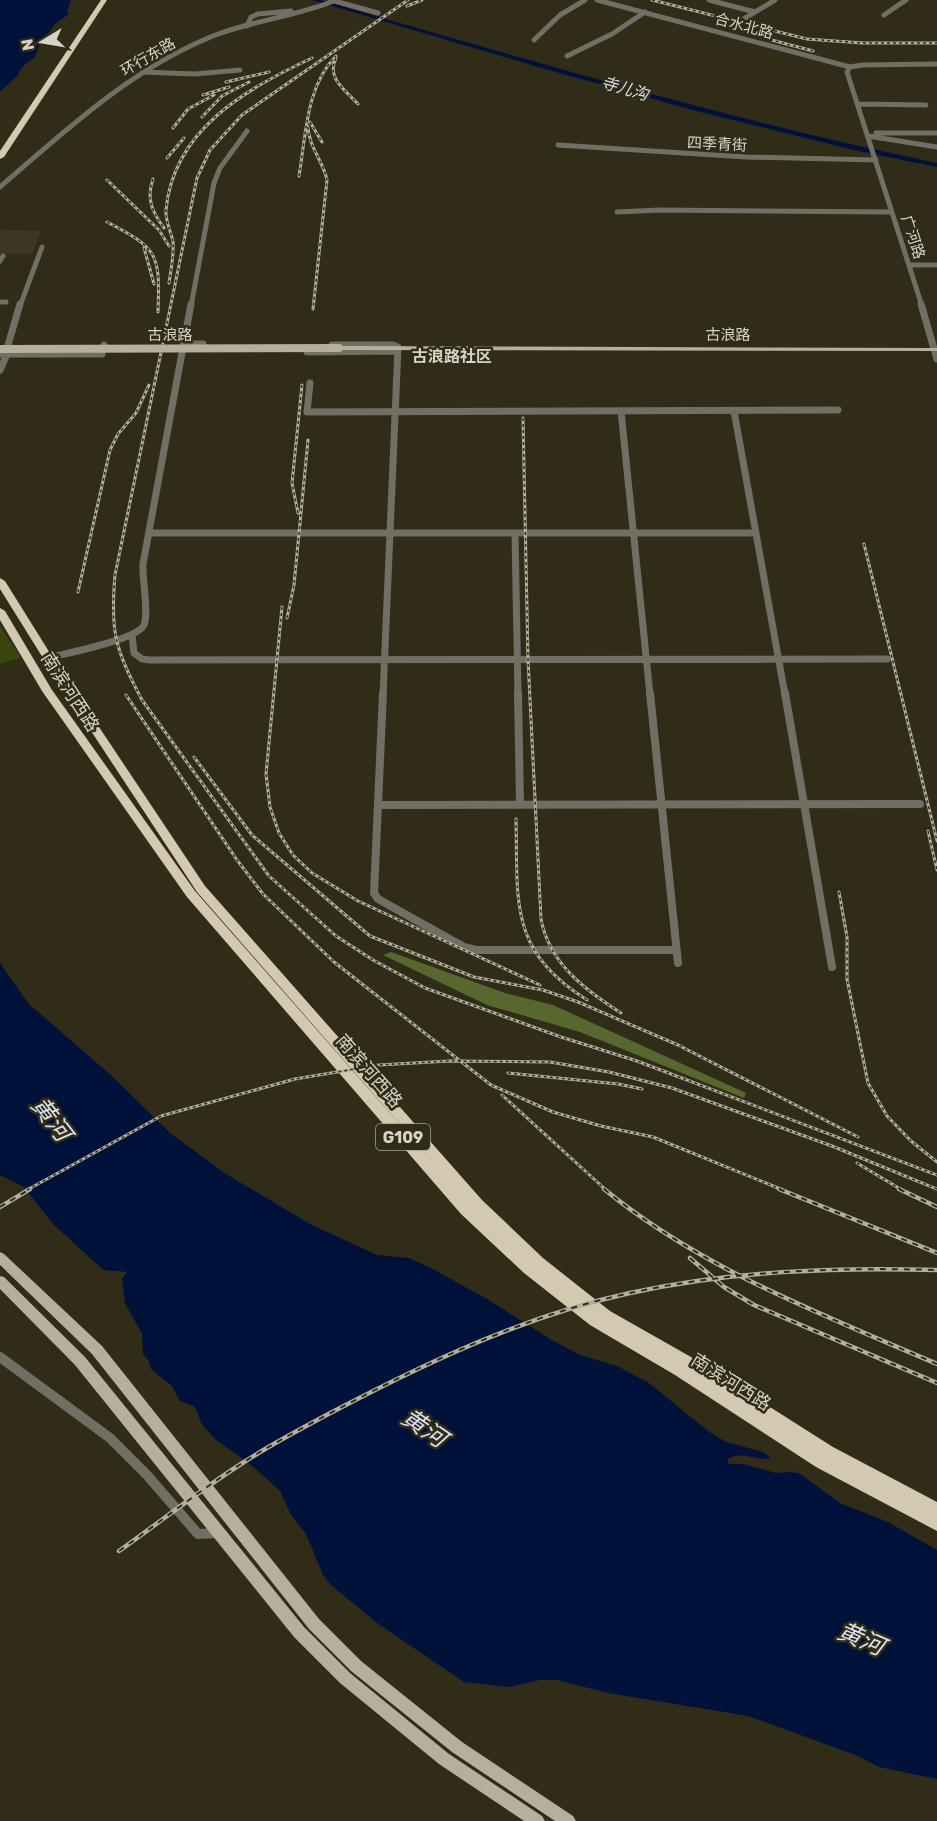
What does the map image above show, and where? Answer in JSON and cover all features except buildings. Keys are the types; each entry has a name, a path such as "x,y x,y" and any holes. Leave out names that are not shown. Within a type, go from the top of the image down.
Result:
{"highway":[{"path":"0,148 99,0"},
{"path":"0,157 104,0"},
{"name":"G109","path":"0,581 48,658"},
{"name":"南滨河西路","path":"0,611 67,721 191,894 466,1210 529,1269 595,1321 680,1371 821,1462 937,1524"},
{"name":"南滨河西路","path":"48,658 201,889 477,1204 538,1262 605,1315 686,1361 828,1452 937,1510"}],"main road":[{"name":"古浪路","path":"3,349 934,350"},
{"path":"0,1257 97,1350 314,1624 357,1666 457,1747 568,1821"},
{"path":"0,1281 80,1361 299,1632 345,1678 444,1759 537,1821"},
{"path":"444,1759 457,1747"}],"street":[{"path":"534,40 560,15 585,0"},
{"name":"合水北路","path":"597,0 850,68 862,65 937,64"},
{"path":"709,0 755,12"},
{"path":"742,20 775,0"},
{"path":"884,15 906,0"},
{"path":"333,1 378,13"},
{"name":"环行东路","path":"0,187 123,85 142,72 203,40 247,26 303,13 333,1"},
{"path":"567,56 612,34 645,12"},
{"path":"850,68 848,75 874,156"},
{"path":"142,72 195,74 240,70"},
{"path":"857,104 926,105"},
{"path":"48,658 132,635 139,631 145,620 142,582 149,533 214,183 220,168 247,130"},
{"path":"867,134 937,134"},
{"path":"867,134 937,147"},
{"name":"四季青街","path":"558,145 746,157 874,156"},
{"name":"广河路","path":"874,156 910,265 937,359"},
{"path":"617,212 660,210 892,212"},
{"path":"0,370 3,349 42,248"},
{"path":"910,265 937,265"},
{"path":"3,349 102,354 104,345 149,346"},
{"name":"古浪路","path":"184,348 398,349"},
{"path":"398,349 388,533 374,893 378,899 464,947 476,950 676,950"},
{"path":"310,383 307,412 838,410"},
{"path":"621,411 678,963"},
{"path":"734,411 832,967"},
{"path":"149,533 755,533"},
{"path":"515,533 520,805"},
{"path":"132,635 134,653 142,659 150,660 887,659"},
{"path":"378,805 920,804"},
{"path":"0,1357 110,1438 198,1534 218,1533"}],"shaded area":[{"path":"0,230 41,231 32,254 0,254"}],"green space":[{"path":"0,626 21,658 0,664"},
{"path":"391,952 505,993 553,1005 746,1093 744,1098 580,1032 487,1005 383,955"}],"water":[{"path":"0,0 71,0 67,12 69,14 55,24 39,46 35,57 22,67 17,76 0,92"},
{"name":"黄河","path":"0,963 29,1004 113,1077 170,1133 226,1174 312,1225 377,1255 409,1258 429,1267 580,1355 617,1366 649,1383 708,1431 726,1442 763,1452 771,1458 739,1456 728,1459 728,1464 743,1464 776,1473 799,1473 840,1503 888,1522 937,1550 937,1779 879,1767 858,1756 748,1716 608,1693 557,1680 540,1680 509,1687 464,1682 377,1623 331,1585 323,1575 306,1534 291,1515 280,1491 250,1464 216,1440 201,1423 195,1407 180,1401 172,1386 151,1369 149,1361 143,1354 142,1334 125,1303 122,1279 127,1272 104,1270 100,1267 53,1224 24,1187 0,1175"}],"waterway":[{"name":"寺儿沟","path":"315,0 702,111 858,149 937,165"}],"railway":[{"path":"408,0 242,115 210,150 197,178 115,575 114,626 116,640 126,667 142,700 269,876 336,936 373,960 425,988 561,1037 637,1061 937,1175"},
{"path":"407,6 422,0"},
{"path":"652,0 807,39 862,43 937,43"},
{"path":"764,38 813,51"},
{"path":"299,176 313,96 326,68 336,56"},
{"path":"169,283 173,242 166,210 172,182 183,157 198,135 217,115 239,98 312,58"},
{"path":"336,58 333,72 335,78 358,104"},
{"path":"226,82 269,72"},
{"path":"202,117 222,96 249,82"},
{"path":"203,95 229,87"},
{"path":"173,128 188,109 214,95"},
{"path":"310,122 322,142"},
{"path":"308,127 311,141 327,180 313,309"},
{"path":"167,158 184,138"},
{"path":"153,179 150,192 151,205 164,228"},
{"path":"107,180 159,230 169,246"},
{"path":"107,222 137,239 153,255 158,277 158,312"},
{"path":"144,248 154,284"},
{"path":"78,592 110,450 118,434 136,413 149,385"},
{"path":"298,513 292,483 302,385"},
{"path":"523,418 528,659 541,919 552,949 570,974 594,995 621,1013"},
{"path":"287,618 294,585 308,440"},
{"path":"864,544 937,841"},
{"path":"282,607 266,774 270,807 279,833 293,855 312,873 358,901 540,985"},
{"path":"126,695 237,860 263,894 334,962 461,1061"},
{"path":"194,757 252,835 370,936 474,977 543,990 578,1002 678,1045 858,1137"},
{"path":"516,819 519,900 530,943 543,962 561,981 587,1000"},
{"path":"928,831 937,870"},
{"path":"839,892 847,937 847,979 868,1083 887,1116 911,1141 937,1162"},
{"path":"27,1190 161,1116 295,1079 379,1065 461,1061"},
{"path":"461,1061 550,1062 609,1072 672,1088 832,1146 937,1189"},
{"path":"461,1061 491,1085 553,1112 601,1126 653,1137 783,1190"},
{"path":"508,1073 618,1084 642,1089"},
{"path":"502,1095 606,1190"},
{"path":"857,1163 902,1190"},
{"path":"0,1207 30,1189"},
{"path":"604,1189 681,1243 740,1276"},
{"path":"779,1189 937,1253"},
{"path":"899,1189 937,1207"},
{"path":"690,1258 714,1279"},
{"path":"740,1276 821,1270 937,1270"},
{"path":"714,1279 740,1276"},
{"path":"740,1276 806,1308 937,1364"},
{"path":"119,1551 225,1474 265,1449 375,1390 445,1356 518,1326 592,1302 714,1279"},
{"path":"714,1279 754,1305 937,1383"}],"district":[{"name":"古浪路社区","path":"452,356"}]}
